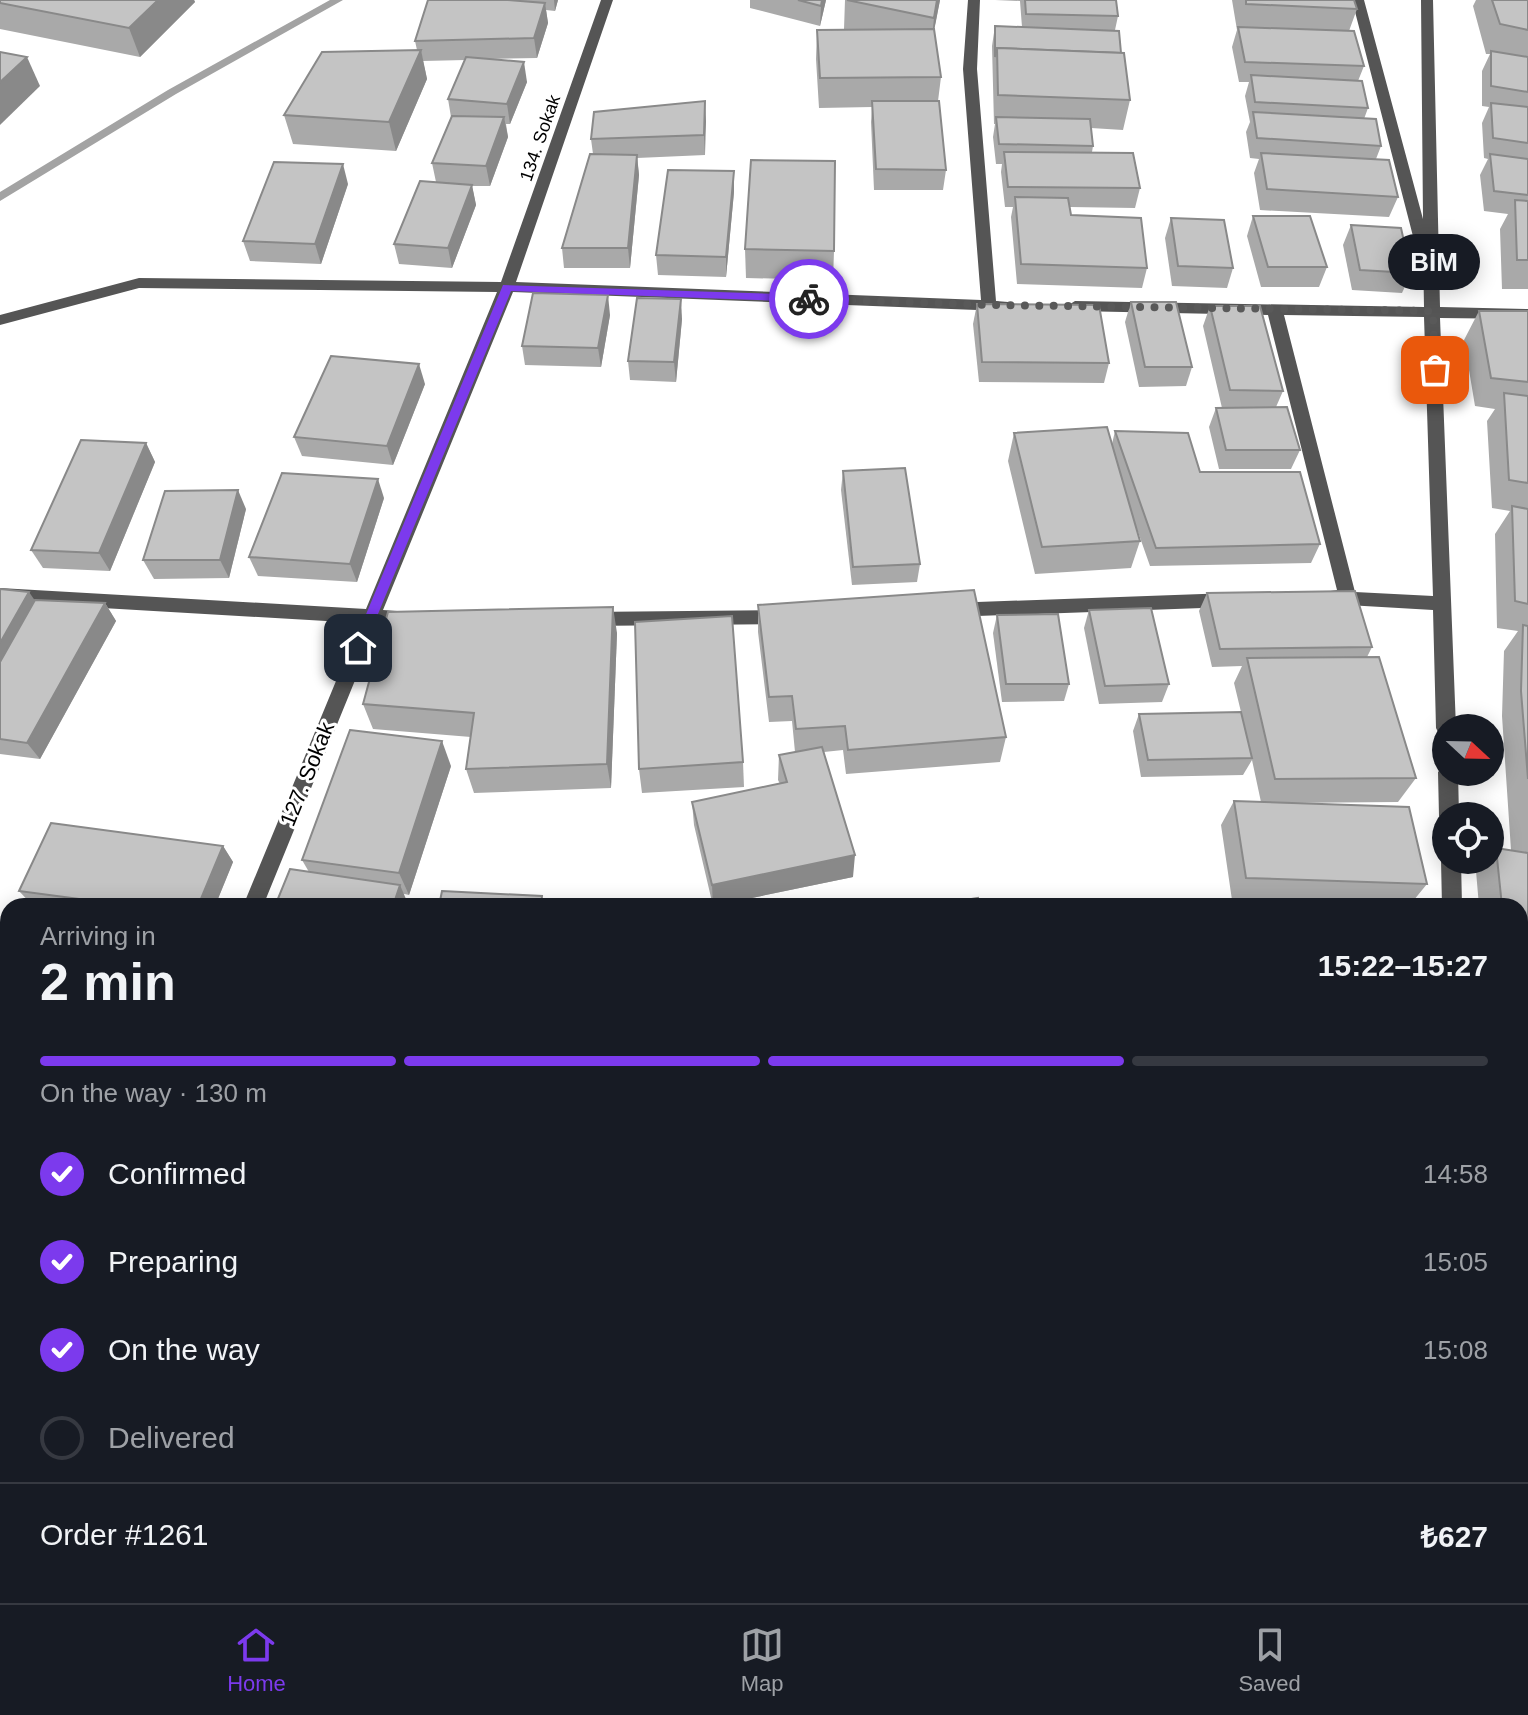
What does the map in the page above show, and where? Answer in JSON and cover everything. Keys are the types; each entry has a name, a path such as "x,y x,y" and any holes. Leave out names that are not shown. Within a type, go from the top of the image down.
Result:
{"street":[{"name":"134. Sokak","path":"507,287 607,0"},
{"path":"974,0 970,69 989,305"},
{"path":"1358,0 1431,281"},
{"path":"1427,0 1431,281 1446,714"},
{"path":"0,320 139,283 507,287 1020,306"},
{"name":"127. Sokak","path":"256,898 507,287"},
{"path":"1052,306 1528,314"},
{"path":"1274,308 1347,596"},
{"path":"0,595 370,619 431,619"},
{"path":"1317,597 1347,596 1442,604"},
{"path":"935,611 1256,599"},
{"path":"570,619 799,617"},
{"path":"1451,874 1452,898"}],"building":[{"path":"0,0 158,0 129,28 0,3"},
{"path":"428,0 545,3 534,38 415,41"},
{"path":"798,0 822,0 821,6"},
{"path":"847,0 937,0 934,18"},
{"path":"1025,0 1116,0 1118,16 1026,14"},
{"path":"1246,0 1354,0 1357,9 1246,4"},
{"path":"1492,0 1528,0 1528,30 1500,24"},
{"path":"995,26 1119,31 1121,53 997,48 995,57"},
{"path":"1238,27 1354,31 1364,66 1245,62"},
{"path":"934,29 941,77 820,78 817,30"},
{"path":"997,48 1124,53 1130,100 998,95"},
{"path":"421,50 389,122 284,115 322,52"},
{"path":"1491,51 1528,57 1528,92 1491,86"},
{"path":"0,52 27,57 0,82"},
{"path":"466,57 524,62 507,104 448,99"},
{"path":"1251,75 1362,81 1368,108 1255,102"},
{"path":"705,101 704,135 591,139 594,112"},
{"path":"872,101 939,101 946,170 876,169"},
{"path":"1491,103 1528,107 1528,143 1493,138"},
{"path":"1253,112 1376,119 1381,146 1257,138"},
{"path":"452,116 504,117 486,166 432,163"},
{"path":"996,117 1090,119 1093,146 999,144"},
{"path":"1004,152 1133,153 1140,188 1008,187"},
{"path":"1261,153 1389,160 1398,197 1267,189"},
{"path":"590,154 637,155 628,248 562,248"},
{"path":"1490,154 1528,159 1528,195 1494,191"},
{"path":"751,160 835,161 834,251 745,249"},
{"path":"274,162 343,164 315,244 243,241"},
{"path":"668,170 734,171 726,257 656,255"},
{"path":"420,181 472,185 448,248 394,244"},
{"path":"1015,197 1068,198 1071,215 1141,218 1147,268 1021,264"},
{"path":"1515,200 1528,201 1528,260 1517,260"},
{"path":"1253,216 1310,216 1327,267 1268,267"},
{"path":"1171,218 1224,220 1233,268 1178,266"},
{"path":"1351,225 1401,228 1411,273 1360,270"},
{"path":"533,293 608,295 598,348 522,346"},
{"path":"637,298 681,299 674,362 628,361"},
{"path":"1131,302 1176,302 1192,367 1145,367"},
{"path":"977,304 1099,305 1109,363 982,362"},
{"path":"1210,306 1260,306 1283,391 1230,390"},
{"path":"1479,311 1528,311 1528,382 1491,378"},
{"path":"331,356 419,364 387,446 294,437"},
{"path":"1504,393 1528,396 1528,483 1509,480"},
{"path":"1287,407 1300,450 1226,450 1216,408"},
{"path":"1107,427 1140,541 1042,547 1014,433"},
{"path":"1115,431 1188,433 1200,472 1300,472 1320,544 1156,548"},
{"path":"81,440 146,443 99,553 31,550"},
{"path":"905,468 920,564 853,567 843,471"},
{"path":"282,473 378,479 350,564 249,557"},
{"path":"238,490 220,560 143,560 165,491"},
{"path":"1512,506 1528,509 1528,604 1515,601"},
{"path":"0,589 29,592 0,643"},
{"path":"974,590 1006,737 848,750 845,726 796,729 792,696 769,697 758,605"},
{"path":"1355,591 1372,647 1220,649 1207,593"},
{"path":"35,600 105,603 27,743 0,739 0,662"},
{"path":"613,607 607,764 466,769 474,713 363,704 388,612"},
{"path":"1151,608 1169,684 1105,686 1089,610"},
{"path":"1058,614 1069,684 1006,684 997,615"},
{"path":"732,616 743,762 639,769 635,622"},
{"path":"1523,625 1528,626 1528,779 1521,691"},
{"path":"1379,657 1416,778 1275,779 1247,658"},
{"path":"1241,712 1252,758 1148,760 1139,714"},
{"path":"350,730 442,741 399,873 302,860"},
{"path":"822,747 855,855 712,885 692,802 787,782 779,755"},
{"path":"1234,801 1409,807 1427,884 1246,878"},
{"path":"51,823 223,846 201,898 72,898 19,891"},
{"path":"1504,849 1528,853 1528,898 1501,898 1499,874 1504,874"},
{"path":"290,869 400,885 396,898 278,898"},
{"path":"442,891 542,896 542,898 441,898"}],"waterway":[{"path":"0,197 172,92 338,0"}],"way so far":[{"path":"809,299 989,305 1433,311 1435,370"}],"place":[{"name":"BİM","path":"1435,370"}],"route":[{"path":"358,648 507,287 809,299"}]}
